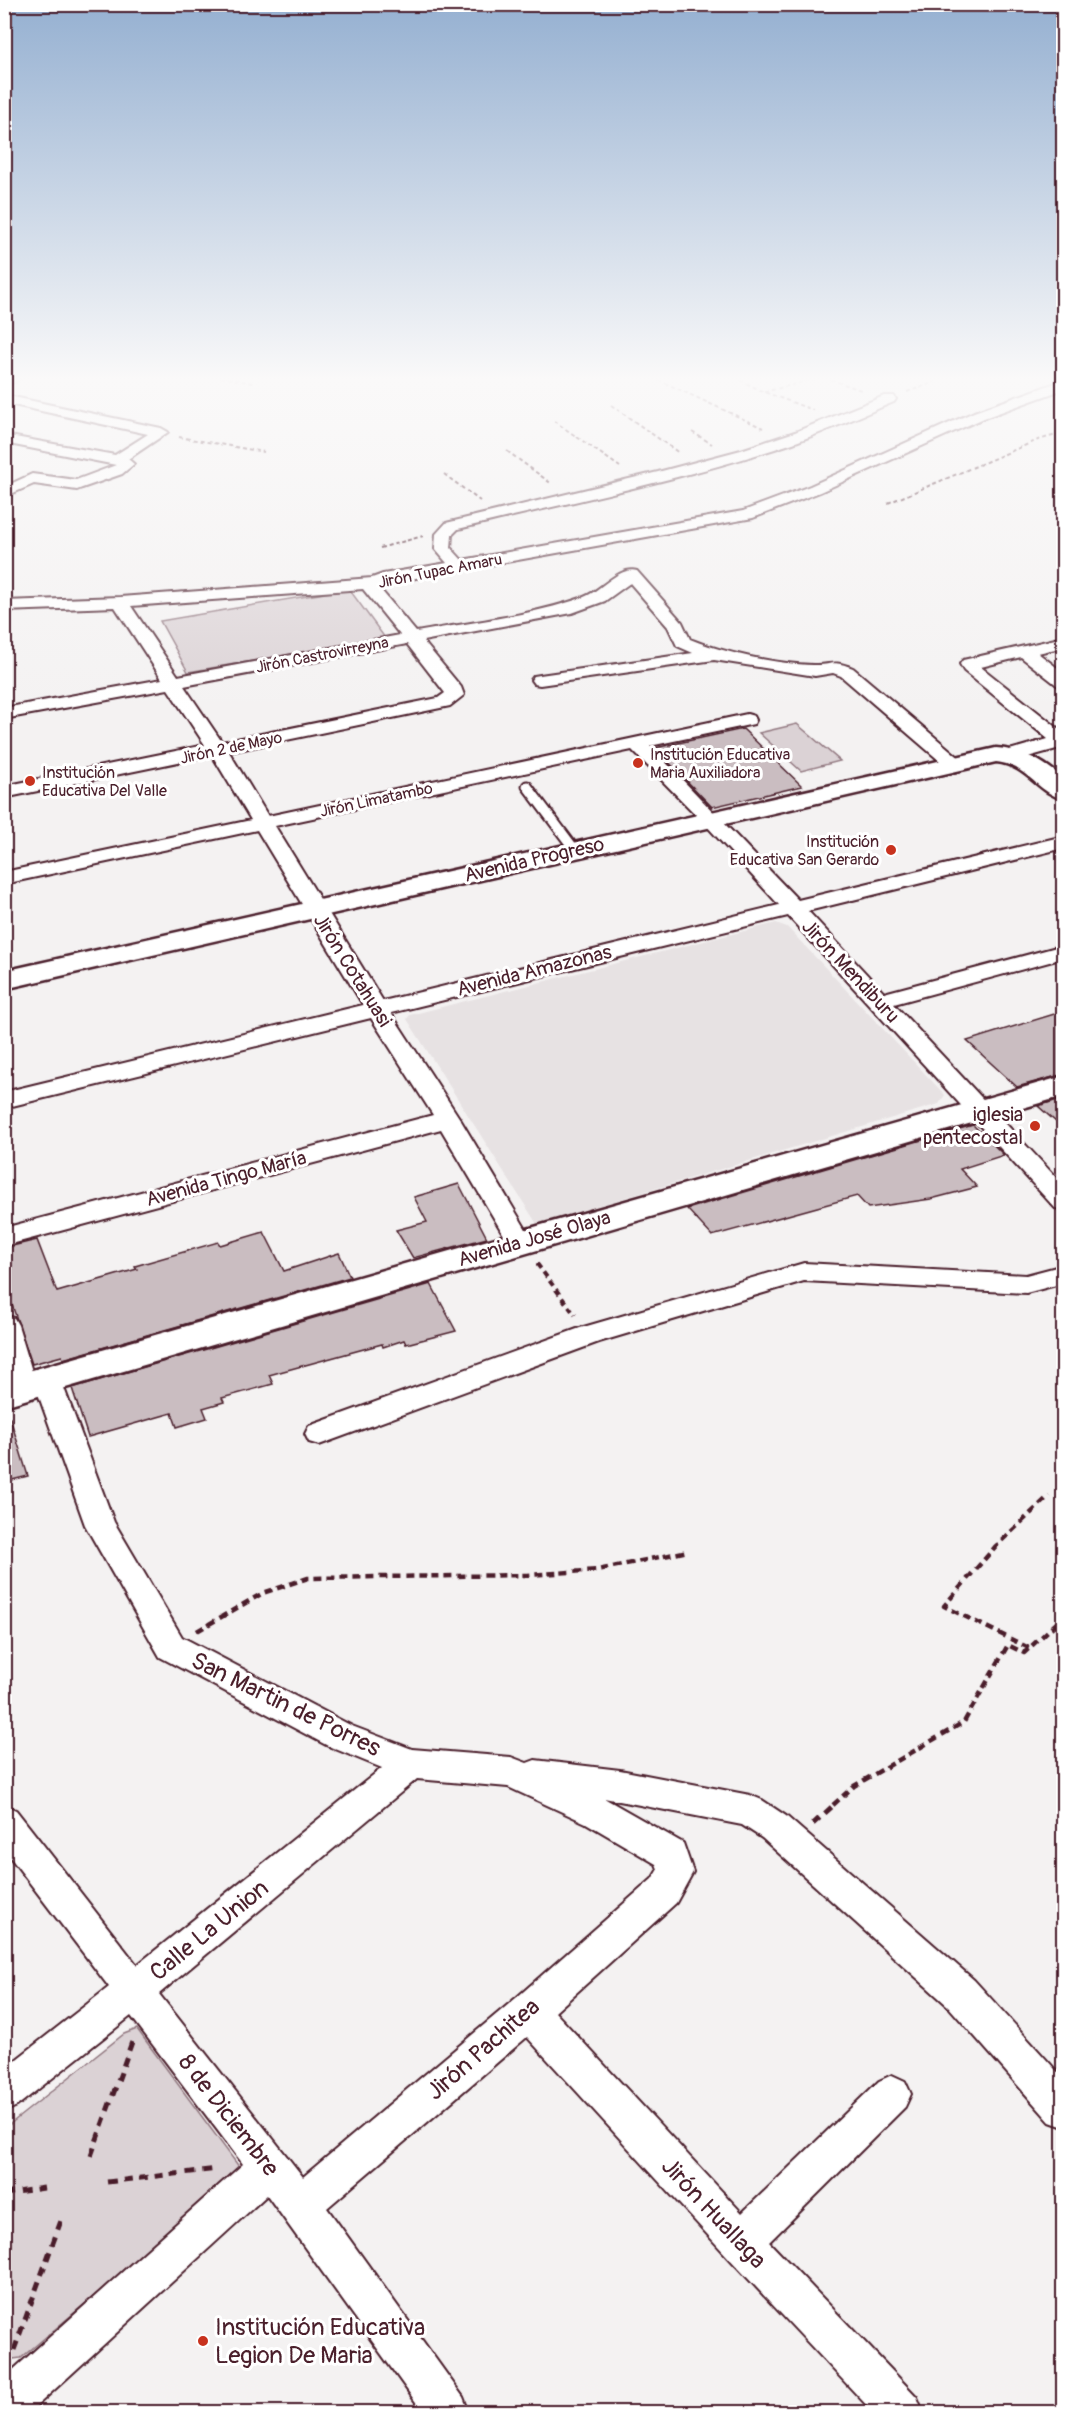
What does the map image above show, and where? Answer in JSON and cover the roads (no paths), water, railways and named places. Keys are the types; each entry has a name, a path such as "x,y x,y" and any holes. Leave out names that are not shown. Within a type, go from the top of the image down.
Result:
{"street":[{"path":"458,566 443,549 444,534 452,526 607,490"},
{"name":"Jirón Tupac Amaru","path":"4,606 120,602 375,583 383,579 747,515 814,490"},
{"path":"611,539 634,564 631,574 676,627 683,642 714,655 816,671 834,667 847,672 954,764"},
{"name":"Jirón Castrovirreyna","path":"4,714 566,609 599,597 631,574"},
{"path":"375,583 371,589 412,638"},
{"name":"Jirón Cotahuasi","path":"120,602 218,750 314,909 448,1119 520,1241"},
{"name":"Jirón 2 de Mayo","path":"4,792 444,702 455,695 452,687 412,638"},
{"path":"1063,741 969,664 1064,642"},
{"path":"1025,652 1064,682"},
{"path":"540,680 714,655"},
{"name":"Jirón Limatambo","path":"4,878 747,720"},
{"name":"Avenida Progreso","path":"4,980 954,764 996,755 1013,755 1024,750 1063,741"},
{"name":"Jirón Mendiburu","path":"636,743 712,820 1064,1202"},
{"path":"1013,755 1029,763 1064,792"},
{"name":"Avenida Amazonas","path":"4,1100 1064,842"},
{"path":"878,1001 1064,951"},
{"name":"Avenida José Olaya","path":"27,1376 520,1241 1064,1086"},
{"name":"Avenida Tingo María","path":"5,1240 448,1119"},
{"path":"319,1434 590,1335 804,1272 1026,1284 1064,1274"},
{"name":"San Martin de Porres","path":"4,1325 100,1525 171,1647 340,1736 411,1764 511,1772 598,1812 671,1854 676,1872 664,1891"},
{"name":"Calle La Union","path":"4,2093 135,1990 411,1764"},
{"path":"511,1772 620,1785 750,1811 793,1843 961,1993 1064,2108"},
{"name":"8 de Diciembre","path":"4,1821 135,1990 249,2167 300,2205 448,2412"},
{"name":"Jirón Pachitea","path":"300,2205 529,2011 664,1891"},
{"name":"Jirón Huallaga","path":"529,2011 741,2242 902,2412"},
{"path":"741,2242 892,2094"},
{"path":"4,2407 249,2167"}],"lane":[{"path":"527,786 574,850"}],"place":[{"name":"Institución Educativa Maria Auxiliadora","path":"638,763"},
{"name":"Institución Educativa Del Valle","path":"30,781"},
{"name":"Institución Educativa San Gerardo","path":"891,850"},
{"name":"iglesia pentecostal","path":"1035,1126"},
{"name":"Institución Educativa Legion De Maria","path":"203,2341"}]}
